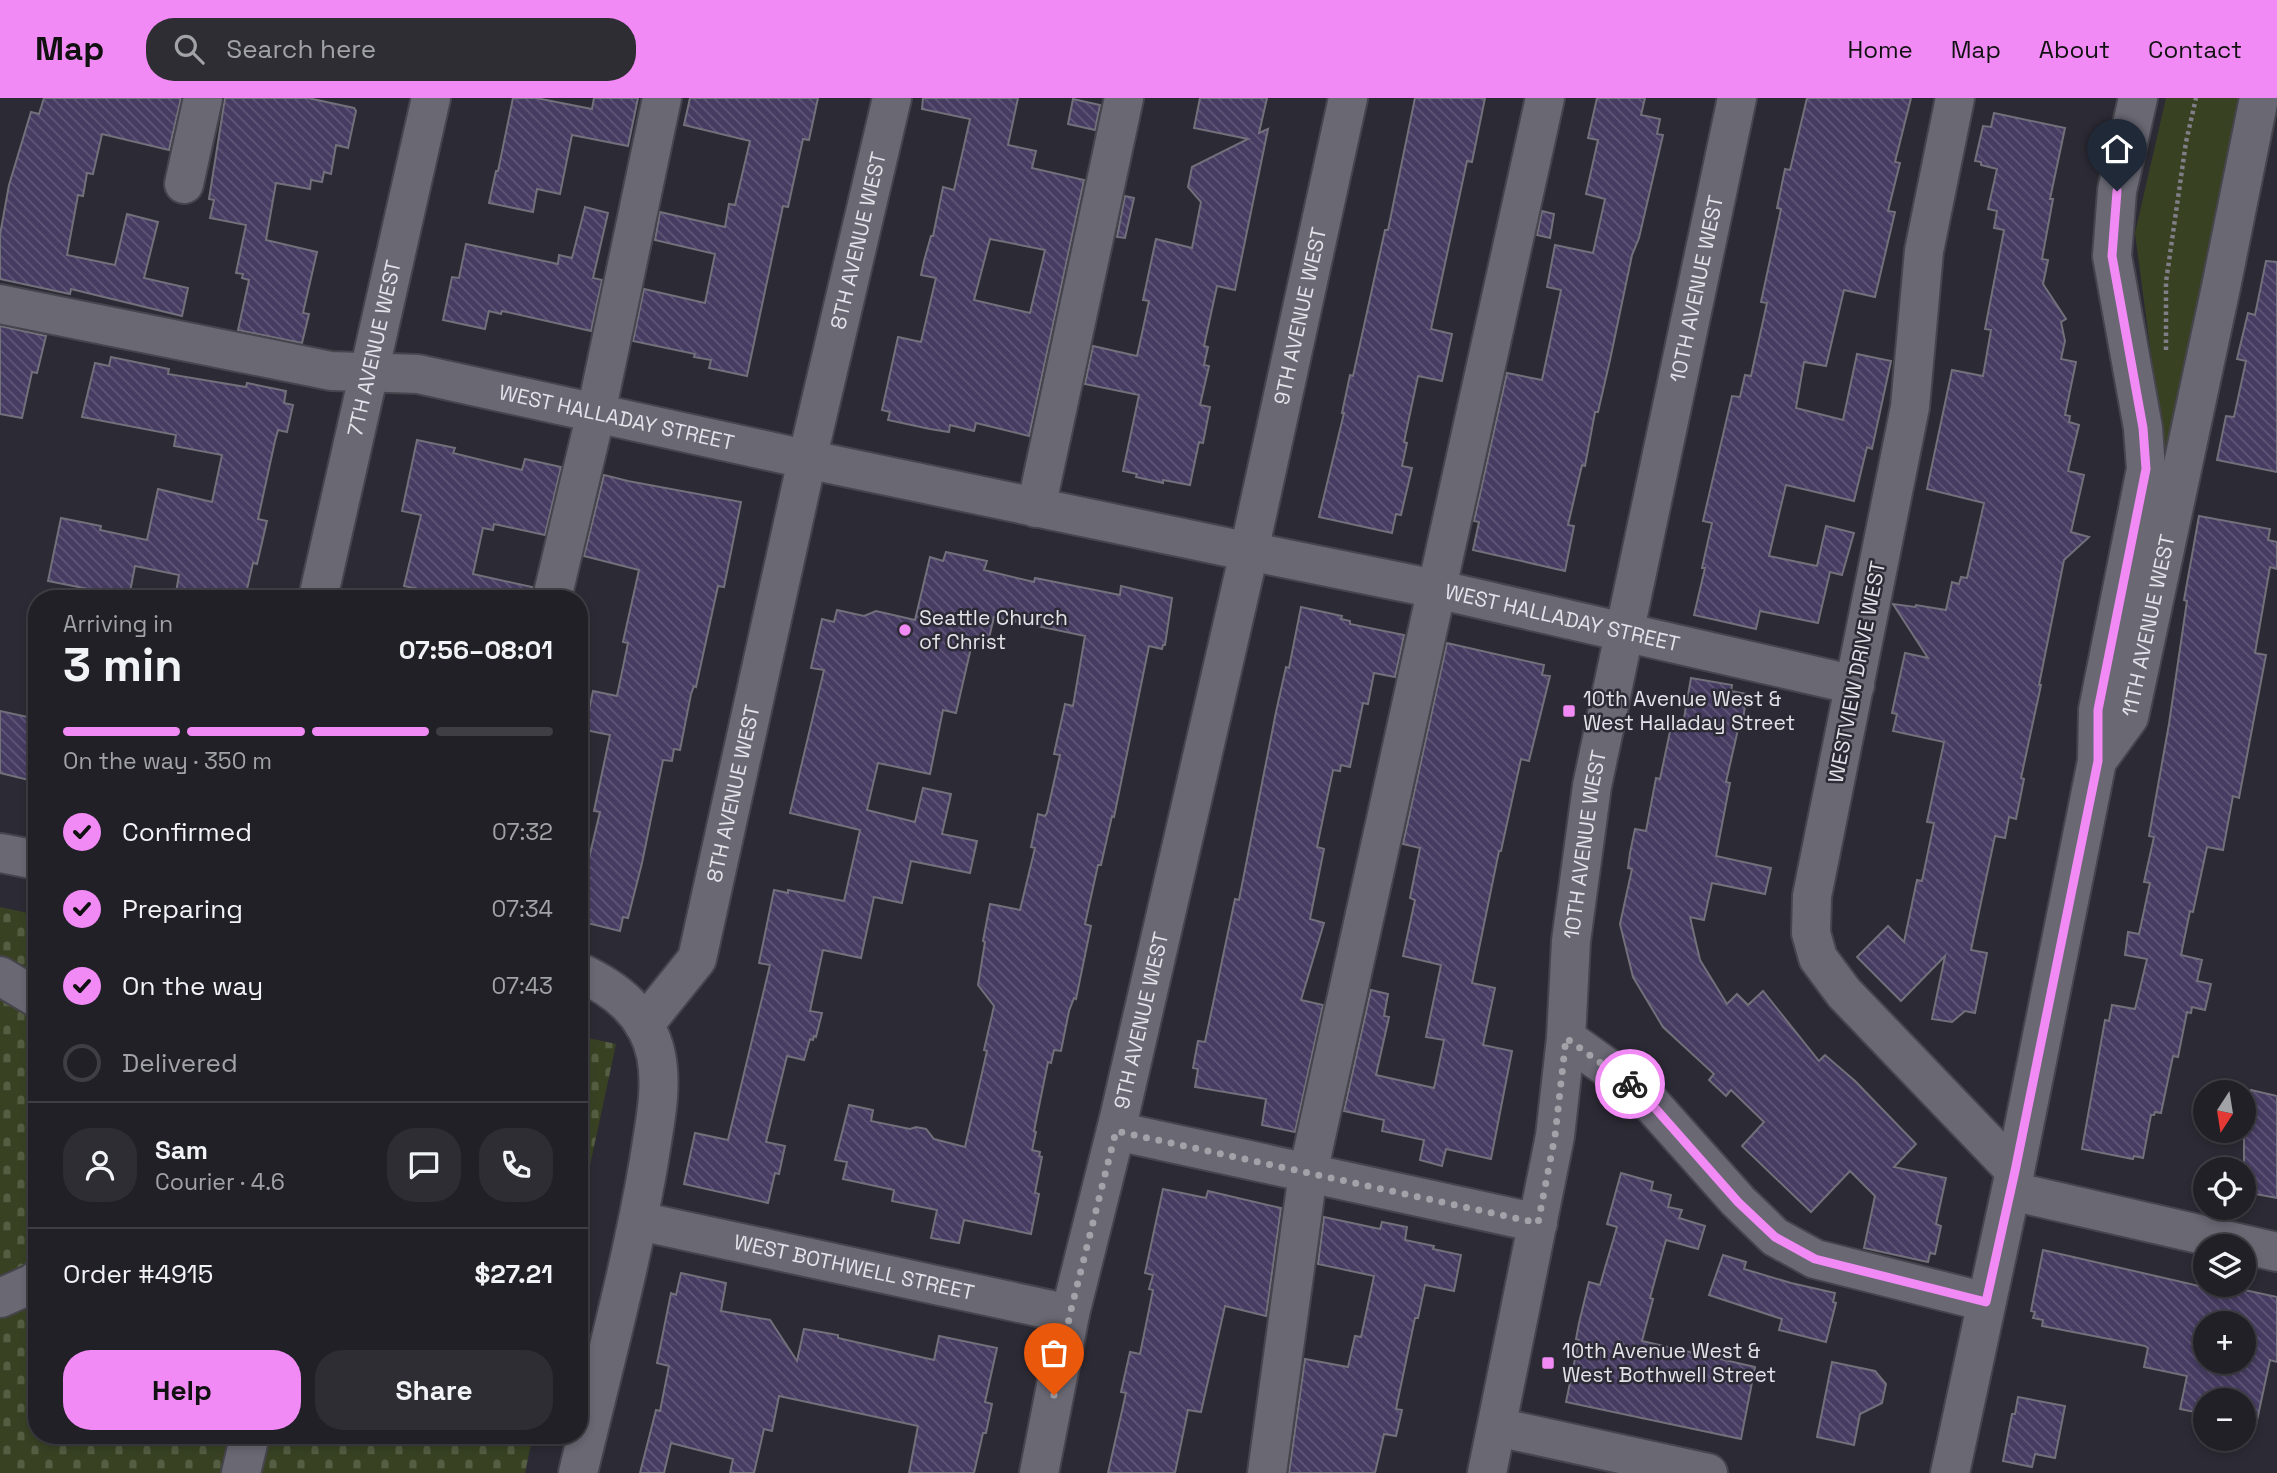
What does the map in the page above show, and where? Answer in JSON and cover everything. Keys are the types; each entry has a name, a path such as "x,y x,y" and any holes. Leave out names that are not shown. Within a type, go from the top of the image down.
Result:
{"street":[{"path":"184,184 203,98"},
{"name":"7TH AVENUE WEST","path":"320,590 430,98"},
{"path":"554,590 596,413 662,98"},
{"name":"8TH AVENUE WEST","path":"644,1025 697,960 807,460 892,98"},
{"path":"1036,508 1124,98"},
{"name":"9TH AVENUE WEST","path":"1039,1473 1070,1314 1116,1131 1249,552 1348,98"},
{"path":"1267,1473 1308,1172 1545,98"},
{"name":"WESTVIEW DRIVE WEST","path":"1955,98 1924,251 1910,407 1812,897 1811,933 1818,958 1844,993 2013,1181"},
{"path":"2098,761 2098,710 2146,469 2143,428 2112,256 2117,191 2138,98"},
{"name":"11TH AVENUE WEST","path":"1950,1473 2013,1181 2098,761 2129,717 2259,98"},
{"name":"10TH AVENUE WEST","path":"1487,1473 1555,1136 1566,1038 1571,941 1591,786 1728,108"},
{"name":"WEST HALLADAY STREET","path":"0,304 331,371 418,374 807,460 1436,589 1855,685"},
{"path":"0,853 28,858"},
{"path":"0,976 28,993"},
{"path":"588,976 605,984 626,1000 644,1025 656,1054 659,1090 639,1221 588,1432"},
{"path":"1566,1038 1640,1091 1738,1202 1775,1237 1815,1259 1986,1302"},
{"path":"1116,1131 1538,1223"},
{"path":"2013,1181 2277,1252"},
{"name":"WEST BOTHWELL STREET","path":"639,1221 1070,1314"},
{"path":"0,1298 28,1286"},
{"path":"1497,1427 1708,1473"},
{"path":"241,1473 248,1444"},
{"path":"578,1473 585,1444"}],"path":[{"path":"2166,352 2166,282 2186,142 2196,98"}],"green space":[{"path":"2166,98 2245,98 2167,475 2135,233"},
{"path":"0,907 28,913 28,1444 531,1444 525,1473 0,1473"},
{"path":"588,1038 616,1044 588,1175"}],"building":[{"path":"44,98 181,98 169,150 102,134 93,174 87,173 83,196 78,195 67,255 115,265 127,214 158,222 144,278 188,288 182,316 71,289 70,294 0,279 0,235 9,185 31,112 39,114"},
{"path":"225,98 308,98 354,108 356,111 348,148 336,145 331,174 324,172 322,182 311,180 310,189 276,183 266,240 317,252 303,313 309,314 302,343 238,330 249,280 242,278 243,274 236,273 246,225 210,218 214,200 209,199"},
{"path":"513,98 536,98 592,109 594,98 638,98 628,146 572,135 560,194 537,189 533,212 489,203"},
{"path":"690,98 818,98 809,140 803,139 788,207 783,206 747,376 709,368 711,360 694,357 695,354 633,341 644,289 705,303 715,254 655,240 660,212 725,227 729,204 735,205 750,141 684,125"},
{"path":"923,98 1018,98 1008,145 1036,151 1032,168 1084,180 1029,436 976,423 974,431 950,425 949,432 930,429 888,420 890,412 882,410 898,337 921,342 936,278 921,275 924,261 933,236 943,187 954,190 970,119 922,109","holes":["990,239 1045,250 1030,313 974,300"]},
{"path":"1200,98 1267,98 1259,133 1268,129 1235,290 1217,286 1204,346 1208,347 1204,365 1209,366 1200,405 1210,407 1203,443 1199,442 1190,485 1163,480 1163,483 1123,471 1139,395 1085,384 1093,346 1137,356 1149,301 1143,300 1156,239 1192,248 1201,202 1188,187 1192,167 1248,139 1194,128"},
{"path":"1415,98 1485,98 1472,162 1467,161 1431,329 1452,334 1442,381 1418,376 1404,442 1407,443 1402,466 1412,468 1401,515 1396,514 1392,533 1319,517 1344,413 1350,375 1353,376 1385,230 1388,230"},
{"path":"1597,98 1645,98 1641,115 1660,119 1657,134 1663,135 1639,238 1632,255 1598,412 1595,412 1585,466 1582,465 1568,525 1574,526 1565,571 1473,550 1479,522 1474,521 1507,373 1542,380 1561,290 1547,287 1555,245 1593,253 1605,199 1586,194 1598,140 1588,138"},
{"path":"1807,98 1911,98 1895,162 1900,163 1888,211 1895,212 1875,297 1844,290 1826,366 1804,362 1796,408 1843,420 1857,354 1891,361 1872,449 1867,447 1854,501 1786,485 1769,556 1817,566 1826,526 1854,533 1842,575 1830,572 1818,623 1760,611 1756,629 1694,615 1712,523 1703,521 1732,396 1740,397 1745,375 1751,376 1767,303 1761,302 1781,209 1777,208 1785,169 1790,170"},
{"path":"1073,99 1100,105 1095,130 1068,124"},
{"path":"1994,113 2065,128 2050,199 2053,199 2042,259 2048,260 2043,284 2066,319 2061,322 2065,341 2061,359 2076,362 2065,415 2070,416 2069,422 2079,425 2068,471 2084,475 2071,532 2089,537 2064,560 2021,778 2024,779 2016,819 2009,817 2005,838 1995,836 1971,950 1987,953 1975,1013 1965,1011 1952,1022 1932,1019 1945,956 1901,1001 1857,957 1888,926 1904,942 1917,880 1922,881 1934,823 1927,822 1944,742 1893,731 1897,714 1892,713 1905,653 1928,658 1893,604 1946,610 1952,582 1959,584 1961,577 1967,578 1984,503 1927,489 1952,370 1983,376 1991,330 1985,329 2004,230 1994,228 1997,211 1988,209 1997,169 1975,161 1983,126 1991,127"},
{"path":"1125,196 1134,198 1125,238 1117,237"},
{"path":"585,207 608,213 593,278 602,280 591,331 502,311 501,314 489,311 485,329 443,320 452,277 459,278 466,244 558,264 559,255 572,258"},
{"path":"1542,211 1554,214 1550,238 1537,235"},
{"path":"2266,261 2277,262 2277,472 2217,460 2226,416 2234,417 2246,361 2237,359 2248,313 2255,315"},
{"path":"0,326 46,336 37,373 32,372 22,418 0,414"},
{"path":"111,357 169,369 168,374 246,387 247,383 286,391 284,403 293,405 287,432 278,430 275,441 258,519 267,521 257,564 253,563 247,590 176,590 179,575 135,566 130,590 94,590 48,581 61,518 101,526 100,530 147,540 158,489 212,502 222,455 174,446 176,435 82,417 95,363 109,366"},
{"path":"417,440 455,448 453,453 522,470 525,459 561,467 545,535 494,524 493,530 483,528 473,574 532,587 532,590 423,590 404,586 421,515 402,511"},
{"path":"604,475 741,502 724,587 718,586 680,750 674,749 672,761 663,760 642,863 628,918 623,917 620,931 588,923 588,862 600,812 594,811 610,735 588,731 588,715 593,691 617,696 628,643 623,642 639,570 584,556"},
{"path":"2199,516 2270,529 2268,540 2277,542 2277,569 2270,567 2255,653 2266,655 2239,798 2233,796 2223,850 2207,847 2181,955 2202,960 2197,981 2211,984 2205,1010 2192,1007 2191,1013 2187,1012 2178,1057 2173,1056 2161,1113 2155,1112 2151,1115 2143,1158 2134,1156 2133,1159 2082,1149 2105,1020 2109,1021 2112,1005 2135,1009 2147,959 2125,955 2128,932 2139,934 2150,883 2144,882 2154,837 2149,836 2169,724 2187,601 2184,600"},
{"path":"946,552 987,561 984,570 1034,582 1035,578 1120,595 1121,586 1172,598 1165,645 1162,649 1149,646 1114,817 1112,816 1101,865 1098,865 1085,924 1091,926 1076,999 1074,998 1069,1011 1061,1051 1054,1050 1051,1063 1048,1062 1032,1150 1040,1152 1039,1156 1042,1157 1035,1193 1039,1194 1031,1234 964,1220 959,1243 931,1238 937,1210 892,1201 894,1190 843,1179 847,1162 835,1160 849,1105 873,1110 871,1121 910,1129 926,1129 934,1139 965,1147 987,1051 984,1050 994,1006 978,985 990,904 1020,910 1035,848 1031,847 1038,814 1045,816 1047,813 1060,755 1054,754 1065,704 1073,706 1085,636 994,617 988,642 973,639 956,713 943,710 930,774 878,763 867,810 915,822 923,788 951,794 942,834 977,841 970,873 911,861 902,903 874,897 861,958 823,950 810,1011 822,1013 816,1037 810,1039 804,1060 787,1056 766,1142 785,1146 779,1174 775,1173 768,1203 684,1184 695,1133 728,1140 770,965 759,963 774,890 788,893 788,890 844,901 860,830 790,813 824,670 811,668 822,619 834,622 837,610 864,616 876,611 915,620 930,557 943,561"},
{"path":"1301,607 1342,616 1341,619 1350,621 1350,624 1404,635 1395,677 1374,673 1368,704 1363,703 1350,767 1341,765 1340,771 1333,770 1317,847 1324,849 1310,919 1324,923 1301,1000 1323,1005 1295,1132 1262,1125 1266,1099 1195,1087 1198,1069 1193,1068 1198,1041 1205,1042 1235,899 1239,900 1276,712 1286,667 1289,668"},
{"path":"1447,643 1544,665 1542,675 1550,676 1529,761 1521,759 1472,983 1495,988 1483,1045 1512,1051 1491,1159 1446,1149 1442,1166 1420,1160 1424,1140 1382,1131 1384,1120 1344,1111 1371,990 1388,994 1384,1016 1389,1017 1376,1075 1434,1088 1444,1040 1426,1037 1441,965 1403,956 1415,900 1410,898 1420,848 1403,844"},
{"path":"1691,678 1732,685 1731,691 1747,694 1742,725 1739,725 1726,782 1730,783 1716,856 1771,868 1765,894 1712,883 1704,920 1690,917 1700,960 1727,1004 1737,994 1748,1005 1763,991 1819,1061 1825,1055 1855,1081 1916,1144 1894,1167 1946,1178 1936,1224 1941,1226 1935,1254 1930,1253 1928,1262 1864,1248 1875,1196 1850,1171 1811,1212 1742,1146 1764,1122 1731,1090 1726,1096 1709,1080 1714,1074 1663,1027 1633,977 1620,924 1632,869 1628,868 1630,853 1635,829 1646,831 1656,778 1660,779 1672,722 1683,724"},
{"path":"0,711 28,717 28,780 0,773"},
{"path":"2256,1091 2277,1096 2277,1198 2256,1194 2256,1157 2244,1157 2244,1143 2256,1143"},
{"path":"1621,1173 1653,1182 1651,1190 1671,1195 1668,1207 1682,1210 1679,1218 1705,1226 1698,1249 1666,1240 1650,1298 1653,1299 1642,1341 1755,1367 1741,1439 1566,1402 1579,1340 1576,1339 1579,1323 1589,1282 1600,1285 1617,1227 1607,1224"},
{"path":"1163,1189 1206,1198 1208,1191 1281,1208 1266,1316 1225,1306 1201,1412 1188,1410 1175,1473 1108,1473 1126,1393 1121,1392 1130,1352 1140,1354 1153,1290 1149,1289 1153,1275 1145,1273"},
{"path":"1324,1217 1380,1229 1382,1222 1407,1227 1405,1240 1461,1255 1454,1291 1425,1285 1418,1318 1415,1318 1396,1409 1402,1410 1396,1436 1384,1434 1375,1473 1289,1473 1305,1359 1348,1367 1355,1336 1361,1337 1374,1276 1318,1264"},
{"path":"2043,1250 2193,1285 2193,1297 2256,1297 2256,1292 2277,1297 2277,1362 2270,1360 2256,1425 2256,1388 2193,1388 2193,1412 2180,1409 2187,1376 2144,1367 2148,1348 2042,1326 2043,1320 2033,1318 2035,1312 2031,1311"},
{"path":"1723,1255 1746,1262 1744,1269 1835,1293 1833,1302 1836,1303 1826,1342 1779,1330 1782,1319 1709,1295"},
{"path":"681,1273 726,1283 721,1311 770,1320 797,1361 804,1329 934,1360 939,1336 997,1348 985,1402 992,1404 974,1473 909,1473 918,1426 779,1396 772,1431 764,1429 754,1473 730,1473 733,1459 671,1443 664,1473 640,1473 656,1410 660,1411 669,1366 657,1363 671,1293 676,1295"},
{"path":"1832,1362 1875,1371 1886,1384 1882,1403 1860,1414 1854,1445 1817,1437"},
{"path":"2018,1397 2065,1406 2055,1458 2035,1454 2032,1467 2003,1461"}],"way so far":[{"path":"1054,1395 1070,1314 1116,1131 1538,1223 1555,1136 1566,1038 1630,1084"}],"place":[{"name":"Seattle Church of Christ","path":"905,630"},
{"name":"10th Avenue West & West Halladay Street","path":"1569,711"},
{"name":"10th Avenue West & West Bothwell Street","path":"1548,1363"}],"route":[{"path":"1630,1084 1640,1091 1738,1202 1775,1237 1815,1259 1986,1302 2098,761 2098,710 2146,469 2143,428 2112,256 2117,191"}]}
